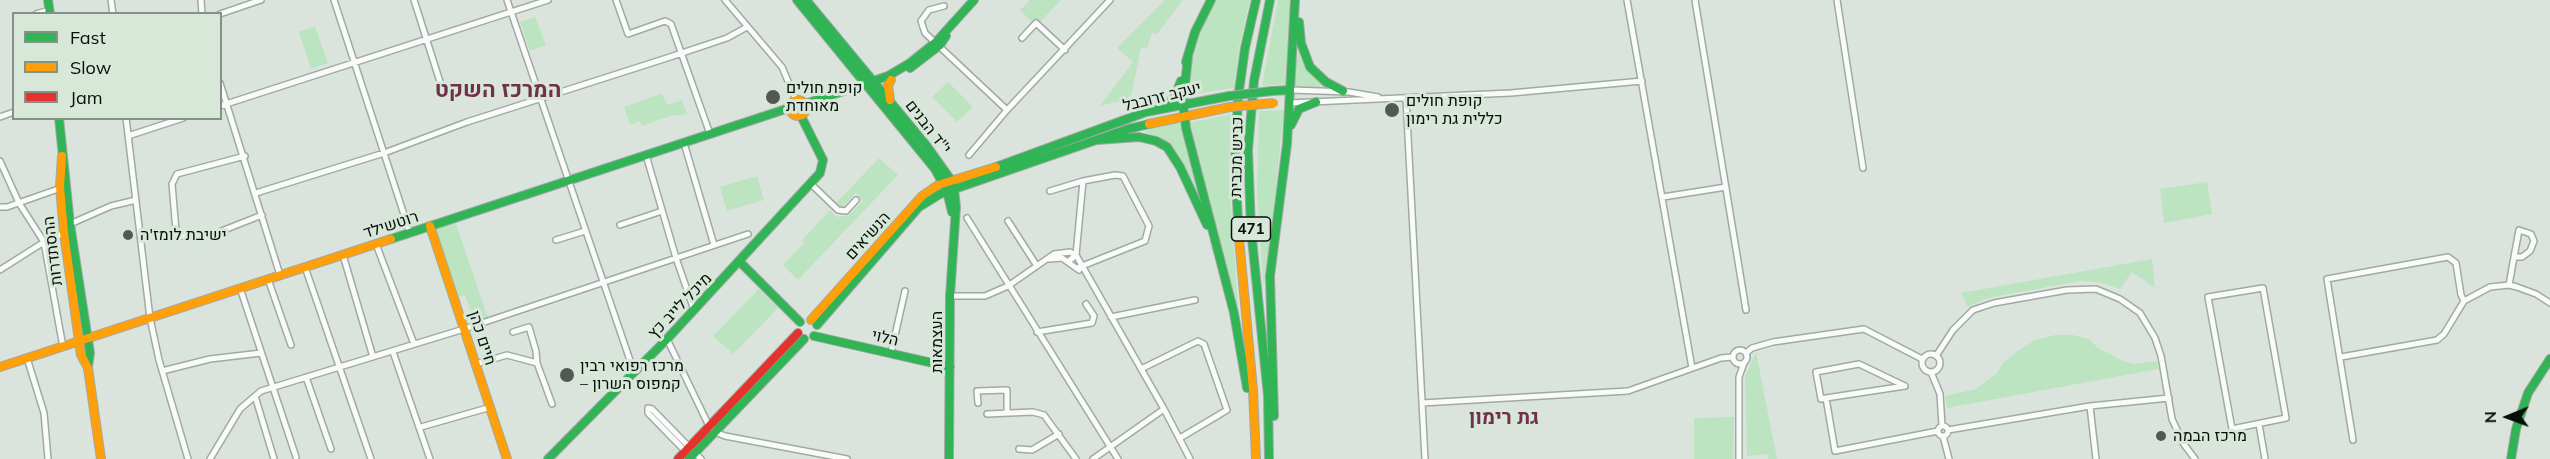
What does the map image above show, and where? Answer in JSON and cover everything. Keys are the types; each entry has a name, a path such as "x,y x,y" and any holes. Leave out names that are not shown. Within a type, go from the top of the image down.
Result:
{"main road":[{"path":"797,0 860,75 872,84"},
{"path":"806,0 872,84"},
{"path":"938,43 910,63 872,84 806,106 796,100 789,108 793,115 801,116 806,106 856,86 872,84 891,80 915,65 938,43 974,0"},
{"path":"1163,108 1176,95 1195,32 1211,0"},
{"name":"כביש מכבית","path":"1256,0 1245,48 1238,98 1235,166 1238,233 1253,390 1256,459"},
{"name":"כביש מכבית","path":"1269,459 1268,396 1251,229 1248,150 1256,70 1270,0"},
{"path":"1269,459 1274,409 1270,276 1287,136 1297,0"},
{"path":"1297,0 1300,36 1306,60 1320,78 1343,92"},
{"path":"1188,57 1184,103 1187,136 1240,339 1256,441"},
{"path":"856,86 861,82 860,75"},
{"path":"890,101 888,85 891,80"},
{"name":"י''ד הבנים","path":"872,84 890,101 951,190"},
{"name":"י''ד הבנים","path":"872,84 938,168"},
{"name":"יעקב זרובבל","path":"947,181 1163,108 1229,96 1290,90"},
{"path":"1287,136 1296,112 1301,107 1316,102"},
{"name":"יעקב זרובבל","path":"951,190 1128,129 1230,107 1289,103"},
{"name":"רוטשילד","path":"0,367 789,108"},
{"name":"מיכל לייב כץ","path":"548,459 668,339 812,184 824,166 801,116"},
{"name":"ההסתדרות","path":"59,120 64,190 64,233 83,340"},
{"path":"1097,140 1139,137 1156,141 1171,151 1195,196 1222,265"},
{"path":"931,188 938,168 969,175"},
{"name":"הנשיאים","path":"814,322 931,188 947,181"},
{"path":"956,207 960,194 967,185"},
{"name":"ההסתדרות","path":"64,190 83,340"},
{"name":"הנשיאים","path":"814,322 919,207 951,190"},
{"name":"העצמאות","path":"951,190 956,207 953,226"},
{"name":"העצמאות","path":"949,459 953,226 951,190"},
{"name":"חיים כהן","path":"430,226 507,459"},
{"path":"740,262 800,322"},
{"path":"678,459 692,455 801,336 814,336 814,322 805,319 800,322 797,327 801,336"},
{"name":"הלוי","path":"814,336 950,367"},
{"path":"83,340 81,355 88,368 101,459"},
{"path":"2511,459 2516,429 2528,393 2550,359"}],"street":[{"path":"222,13 261,0"},
{"path":"334,0 410,233"},
{"path":"414,0 442,88"},
{"path":"507,0 634,372"},
{"path":"222,105 548,0"},
{"path":"616,0 628,34 665,21 671,24 710,134"},
{"path":"724,0 782,67 796,100"},
{"path":"969,155 1007,110 1110,0"},
{"path":"1627,0 1692,369"},
{"path":"1695,0 1746,310"},
{"path":"1837,0 1863,168"},
{"path":"944,6 929,10 921,21 925,33 1007,110"},
{"path":"1022,38 1036,23 1065,50"},
{"path":"256,193 384,153 467,122 683,53 727,38 747,27"},
{"name":"יעקב זרובבל","path":"1289,103 1511,93 1642,81"},
{"path":"222,89 245,156 280,275"},
{"name":"יעקב זרובבל","path":"1290,90 1343,92 1388,99"},
{"path":"1406,98 1425,459"},
{"path":"126,120 150,318 162,371 188,459"},
{"path":"128,136 177,120"},
{"path":"684,143 714,245"},
{"path":"646,155 676,258 694,310"},
{"path":"245,156 181,172 175,176 172,184 176,231 182,236 192,238 219,232 262,215"},
{"path":"0,161 19,203 44,242 63,346"},
{"path":"1050,190 1115,175 1123,177 1149,226 1148,237 1145,240 1080,267"},
{"path":"1083,181 1076,255 1080,267 1142,369 1190,459"},
{"path":"812,184 838,210 846,211 856,200"},
{"path":"1663,198 1726,187"},
{"path":"0,207 64,190"},
{"path":"70,224 111,206 136,200"},
{"path":"620,225 662,211"},
{"path":"968,218 1008,286 1118,459"},
{"path":"1008,221 1037,266"},
{"path":"2509,285 2514,257 2519,230 2531,234 2533,246 2527,255 2514,257"},
{"path":"556,240 585,231"},
{"path":"0,270 44,242 64,233"},
{"path":"210,459 240,409 261,390 393,352 748,234"},
{"path":"376,244 414,344"},
{"path":"950,296 985,296 1008,286 1045,260 1062,252 1076,255"},
{"path":"343,255 373,357"},
{"path":"1069,261 1076,255"},
{"path":"1045,260 1056,258 1080,267"},
{"path":"2353,440 2327,279 2452,258 2456,263 2461,295 2464,300"},
{"path":"306,267 370,459"},
{"path":"268,279 291,345"},
{"path":"2341,357 2437,340 2444,334 2464,300 2490,287 2509,285 2527,290 2550,303"},
{"path":"240,288 296,457"},
{"path":"2263,288 2286,418 2259,424 2232,429 2208,297 2263,288"},
{"path":"1936,356 1953,330 1973,310 1994,303 2067,290 2096,289 2120,299 2140,313 2155,338 2161,356 2172,419 2183,442 2195,459"},
{"path":"891,353 905,291"},
{"path":"1112,317 1195,300"},
{"path":"1037,332 1092,323 1094,316 1086,304"},
{"path":"513,332 529,327 537,363 552,404"},
{"path":"1746,353 1752,348 1773,342 1864,329 1922,359"},
{"path":"668,339 715,428 725,436 820,456 847,459"},
{"path":"1142,369 1198,341 1204,344 1227,410 1180,438"},
{"path":"1739,459 1739,377 1734,360 1737,351 1746,353"},
{"path":"393,352 421,427 430,459"},
{"path":"162,371 210,359 261,353"},
{"path":"1739,377 1747,357 1746,353"},
{"path":"1922,359 1929,354 1936,356"},
{"path":"476,364 507,355 537,363"},
{"path":"1931,372 1939,365 1936,356"},
{"path":"27,358 44,413 48,459"},
{"path":"1422,403 1628,391 1721,358 1744,363"},
{"path":"1922,359 1923,368 1931,372 1940,394 1941,434 1949,459"},
{"path":"1859,364 1905,386 1894,387 1826,398 1821,399 1816,372 1859,364"},
{"path":"306,377 331,449"},
{"path":"978,403 977,391 1007,390 1007,413"},
{"path":"255,396 274,459"},
{"path":"1826,398 1835,451 2090,406 2169,398"},
{"path":"2090,406 2096,458"},
{"path":"421,427 491,407"},
{"path":"648,408 652,409 692,455 648,413 648,408"},
{"path":"1093,459 1164,408"},
{"path":"987,414 1033,412 1044,415 1076,459"},
{"path":"2259,424 2265,459"},
{"path":"1942,426 1948,430"},
{"path":"1019,449 1032,450 1059,434"}],"green space":[{"path":"1030,0 1061,0 1039,23 1035,20 1033,23 1020,10"},
{"path":"1165,0 1183,0 1157,34 1152,33 1147,49 1141,47 1132,93 1127,99 1100,106 1133,62 1117,48"},
{"path":"1216,0 1250,0 1239,48 1234,88 1187,95 1189,64 1201,27"},
{"path":"1278,0 1291,0 1285,84 1262,86"},
{"path":"535,17 546,45 530,51 520,22"},
{"path":"315,26 328,63 311,69 299,32"},
{"path":"1296,33 1327,85 1326,88 1292,88"},
{"path":"948,82 973,107 957,122 932,97"},
{"path":"662,93 667,105 682,100 687,114 670,116 642,126 640,121 630,125 624,107"},
{"path":"1284,110 1266,283 1263,283 1257,191 1259,111"},
{"path":"1231,114 1229,176 1238,307 1236,308 1187,123"},
{"path":"1176,123 1183,125 1201,197 1198,199 1191,179 1173,148 1161,139 1143,131"},
{"path":"879,158 898,175 798,280 783,265 830,210 837,217 849,215 863,201 856,193 842,208 836,203"},
{"path":"757,176 764,200 727,211 720,187"},
{"path":"2207,182 2212,214 2164,223 2160,189"},
{"path":"454,218 489,321 476,326 465,295 454,298 430,226"},
{"path":"2152,259 2155,288 2132,272 2120,289 2099,282 2080,281 1988,298 1968,307 1961,293"},
{"path":"759,289 778,308 733,354 713,336"},
{"path":"2055,335 2073,335 2089,339 2098,348 2123,361 2135,364 2157,361 2158,369 1947,408 1945,396 1976,389 1997,373 2003,363 2019,350 2035,340"},
{"path":"1756,352 1777,459 1768,459 1767,454 1747,456 1745,377"},
{"path":"1734,417 1733,459 1694,459 1694,418"}],"traffic: fast":[{"path":"48,0 50,12"},
{"path":"797,0 935,169 947,191 952,212"},
{"path":"806,0 926,145 951,180 954,189 956,207 950,296 949,459"},
{"path":"805,104 888,76 910,63 936,42 974,0"},
{"path":"1186,62 1195,32 1211,0"},
{"path":"1239,238 1235,166 1238,98 1245,48 1256,0"},
{"path":"1269,459 1268,396 1251,229 1248,150 1254,81 1270,0"},
{"path":"1274,416 1270,276 1287,144 1295,0"},
{"path":"1299,22 1301,43 1310,67 1326,82 1343,91"},
{"path":"910,68 940,45 946,36"},
{"path":"1188,57 1183,103 1186,128 1234,313 1247,388"},
{"path":"1163,108 1174,98 1181,81"},
{"path":"1272,91 1290,90"},
{"path":"1229,96 1272,91"},
{"path":"996,167 1146,112 1229,96"},
{"path":"1291,125 1299,109 1316,102"},
{"path":"391,239 789,108"},
{"path":"548,459 667,339 820,173 823,160 801,116"},
{"path":"59,120 70,224 90,353 88,366"},
{"path":"817,325 919,207 940,194 1128,129 1149,124"},
{"path":"1097,140 1139,137 1156,141 1167,147 1180,167 1207,225"},
{"path":"740,262 800,322"},
{"path":"814,336 950,367"},
{"path":"689,459 804,339"},
{"path":"2511,459 2516,429 2528,393 2550,359"}],"traffic: slow":[{"path":"890,100 888,85 891,80"},
{"path":"795,100 801,100 806,108 804,114 795,116 790,111 790,105 795,100"},
{"path":"1230,107 1274,103"},
{"path":"1149,124 1230,107"},
{"path":"62,156 60,187 64,233 81,355 88,368 101,459"},
{"path":"811,320 922,196 938,185 996,167"},
{"path":"430,226 507,459"},
{"path":"1239,238 1253,390 1256,459"},
{"path":"0,367 391,239"}],"traffic: jam":[{"path":"678,459 798,333"}],"place":[{"name":"קופת חולים מאוחדת","path":"773,97"},
{"name":"קופת חולים כללית גת רימון","path":"1392,110"},
{"name":"ישיבת לומז'ה","path":"128,235"},
{"name":"מרכז רפואי רבין – קמפוס השרון","path":"567,375"},
{"name":"מרכז הבמה","path":"2161,436"}],"district":[{"name":"המרכז השקט","path":"498,90"},
{"name":"גת רימון","path":"1504,418"}]}
